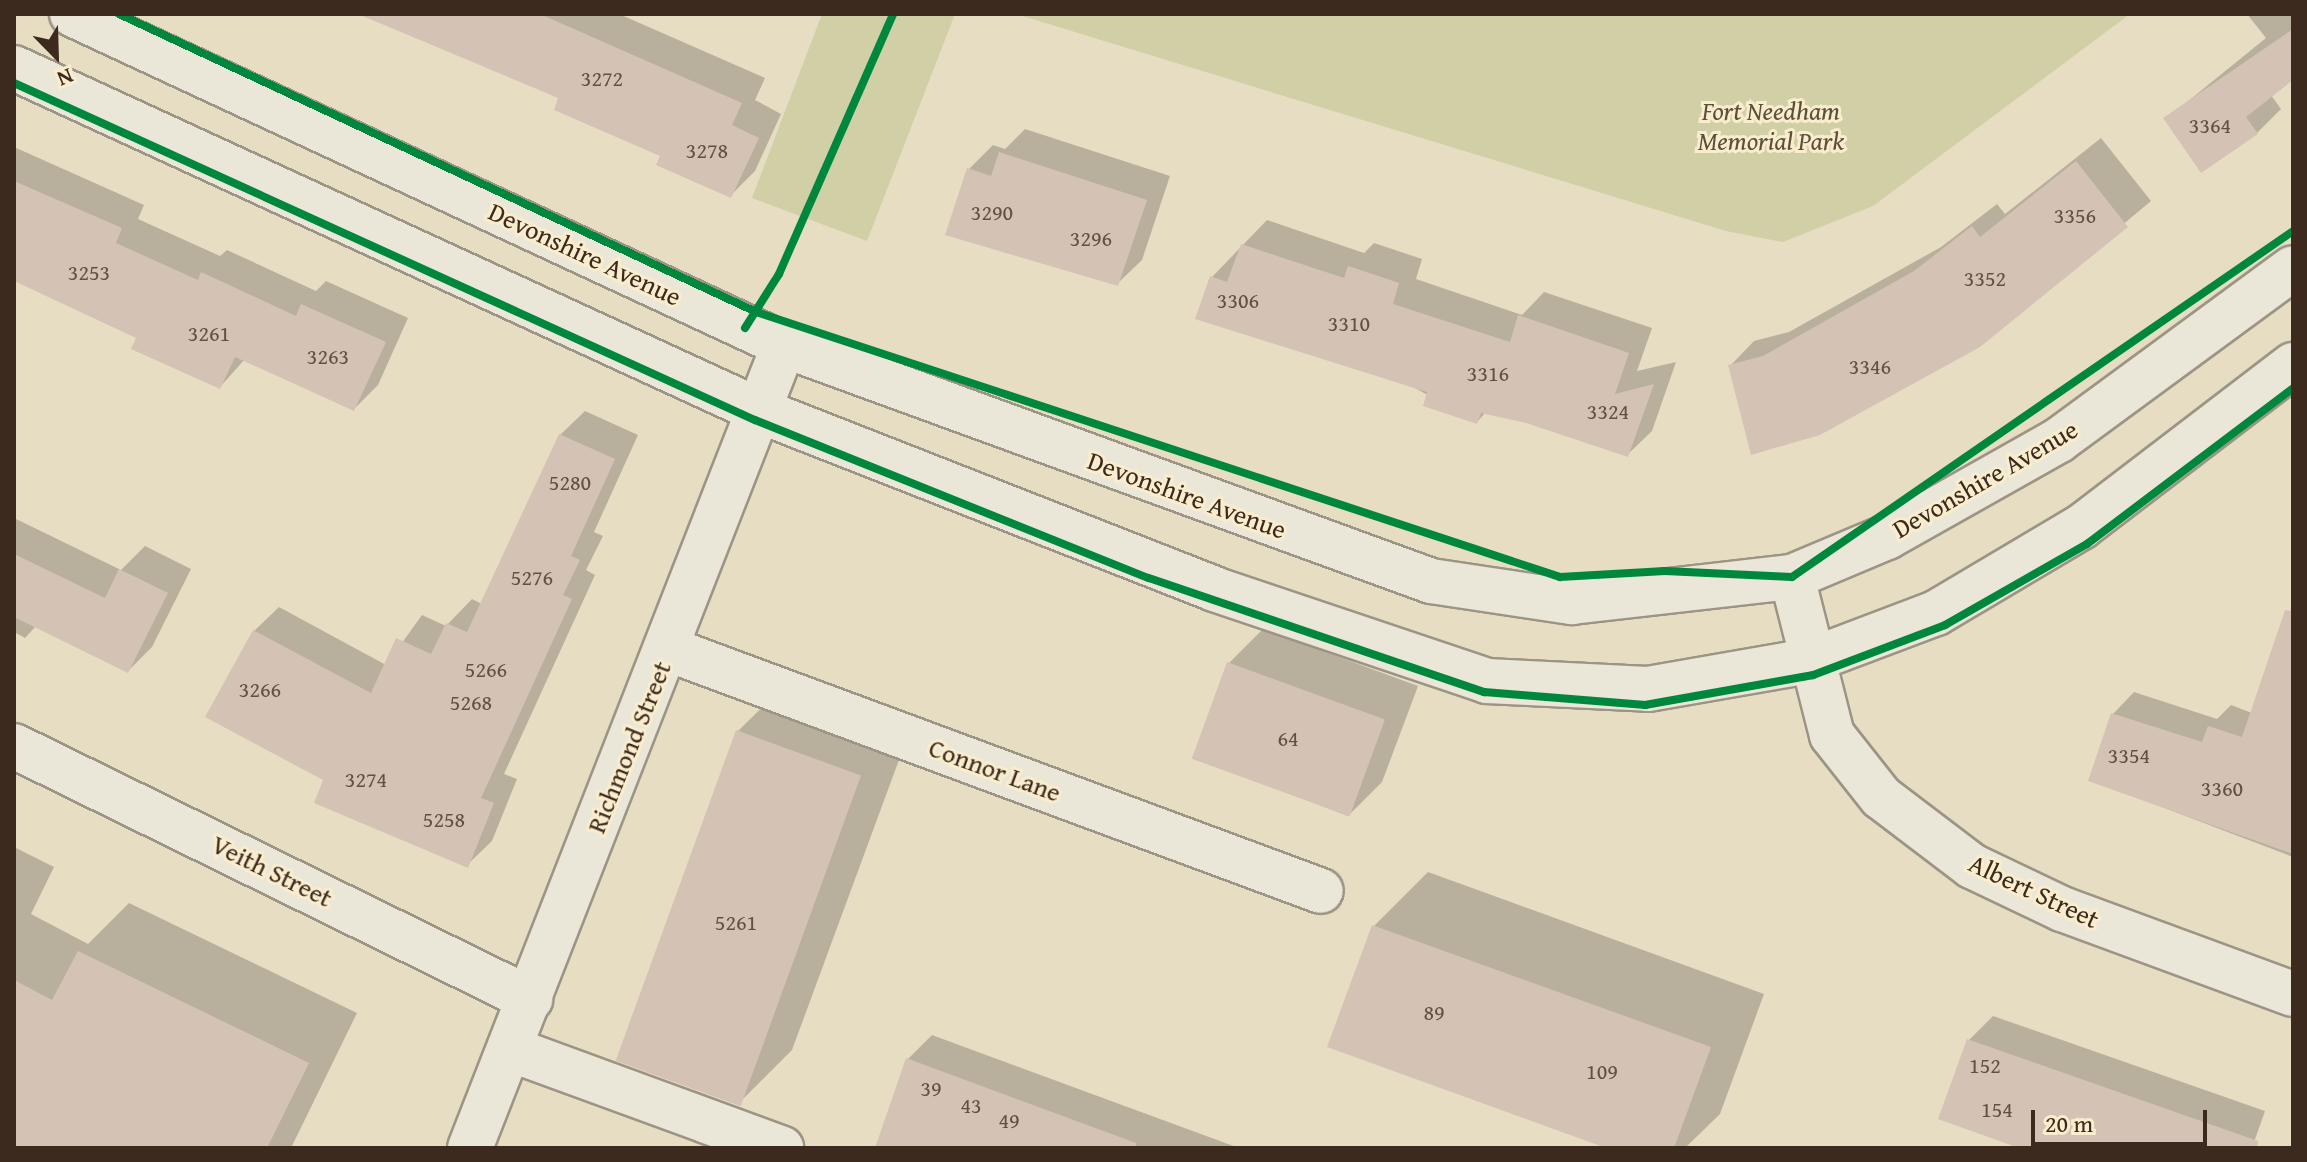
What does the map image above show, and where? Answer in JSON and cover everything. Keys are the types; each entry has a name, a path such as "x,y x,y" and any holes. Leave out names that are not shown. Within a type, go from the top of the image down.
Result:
{"street":[{"name":"Devonshire Avenue","path":"72,14 784,345 1431,581 1572,602 1792,577 1887,537 2059,440 2293,268"},
{"path":"14,68 758,410 1214,589 1487,681 1648,689 1809,661 1936,613 2081,527 2293,365"},
{"name":"Richmond Street","path":"470,1148 668,649 784,345"},
{"name":"Albert Street","path":"1792,577 1809,661 1832,735 1881,797 1972,866 2062,909 2293,994"},
{"name":"Connor Lane","path":"668,649 1321,891"},
{"name":"Veith Street","path":"14,746 530,999"},
{"path":"510,1049 781,1148"}],"green space":[{"path":"822,14 955,14 867,241 752,198"},
{"name":"Fort Needham Memorial Park","path":"1016,14 2130,14 1873,206 1783,242 1726,231"}],"building":[{"path":"358,14 540,14 742,103 732,125 759,138 731,198 656,165 660,156 554,110 558,98"},
{"path":"2293,29 2293,80 2246,117 2258,134 2201,173 2163,118"},
{"path":"999,152 1147,200 1118,286 945,235 967,168 991,176"},
{"path":"2076,161 2128,227 1980,347 1820,435 1751,455 1728,365 1763,356 1914,271 1972,226 1980,237"},
{"path":"14,181 122,228 116,243 198,280 201,272 296,316 301,304 386,342 354,411 235,357 220,389 131,349 136,338 14,281"},
{"path":"1241,244 1344,278 1348,266 1399,283 1393,304 1510,342 1518,315 1629,353 1615,394 1654,384 1628,457 1526,423 1481,413 1477,424 1423,406 1427,392 1195,319 1210,276 1227,282"},
{"path":"559,434 615,459 571,556 580,560 563,595 572,599 481,798 494,803 468,868 314,803 323,780 205,717 253,630 371,693 396,638 431,654 446,623 467,632"},
{"path":"14,554 105,598 119,569 168,593 128,673 14,617"},
{"path":"2285,610 2293,611 2293,854 2088,781 2111,713 2202,742 2208,726 2242,737"},
{"path":"1227,662 1385,719 1350,816 1192,759"},
{"path":"736,730 861,775 741,1106 616,1061"},
{"path":"1372,925 1711,1047 1674,1148 1606,1148 1327,1047"},
{"path":"78,951 309,1063 267,1148 14,1148 14,980 52,1000"},
{"path":"1967,1039 2258,1141 2257,1148 2019,1148 1938,1119"},
{"path":"906,1058 1136,1143 1136,1148 875,1148"}],"cycle path":[{"path":"119,14 756,312 1560,577 1665,571 1792,577 2293,231"},
{"path":"745,328 779,274 893,14"},
{"path":"14,83 755,420 1149,578 1484,692 1645,705 1813,675 1945,625 2087,544 2293,388"}]}
